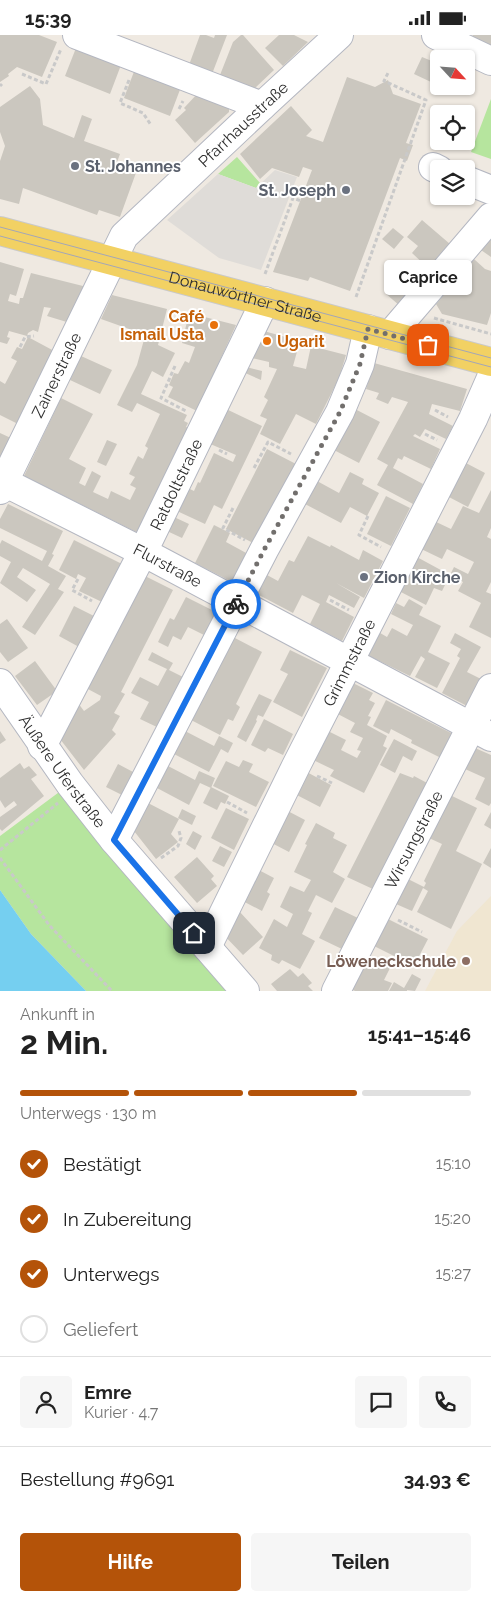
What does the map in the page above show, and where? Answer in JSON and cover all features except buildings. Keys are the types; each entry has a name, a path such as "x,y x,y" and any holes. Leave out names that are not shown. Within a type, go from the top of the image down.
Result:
{"main road":[{"name":"Donauwörther Straße","path":"0,231 491,362"}],"street":[{"name":"Pfarrhausstraße","path":"112,261 124,237 340,35"},
{"path":"436,35 491,61"},
{"path":"70,39 137,58 262,106"},
{"path":"475,184 491,190"},
{"path":"114,840 264,550 312,464 350,389 360,364 379,332 410,312 491,217"},
{"name":"Zainerstraße","path":"1,484 112,261"},
{"name":"Ratdoltstraße","path":"42,745 143,553 265,301"},
{"name":"Grimmstraße","path":"207,947 296,765 473,419 491,378"},
{"name":"Flurstraße","path":"1,484 143,553 481,732"},
{"name":"Äußere Uferstraße","path":"0,683 42,745 114,840 246,991"},
{"name":"Wirsungstraße","path":"336,991 481,732 491,688"}],"path":[{"path":"22,74 46,84 70,39"},
{"path":"137,58 120,103 143,113 151,125"},
{"path":"356,297 426,100 384,81 388,73"},
{"path":"265,274 291,198 301,201"},
{"path":"410,312 491,334"},
{"path":"20,347 25,337 34,336"},
{"path":"175,367 161,397 206,421"},
{"path":"254,468 268,442 312,464"},
{"path":"233,508 223,528 264,550"},
{"path":"368,516 359,535 402,558"},
{"path":"78,579 72,590 112,612"},
{"path":"0,850 75,790"},
{"path":"142,873 178,846 181,838 179,831"},
{"path":"0,858 50,925 112,991"}],"shaded area":[{"path":"275,170 297,177 261,270 219,258 167,220 218,174 256,188"},
{"name":"Löweneckschule","path":"491,896 491,991 425,991 457,931"}],"green space":[{"path":"491,99 491,159 471,152 475,150 475,141"},
{"path":"237,157 260,183 256,188 218,174"},
{"path":"70,784 245,991 86,991 31,934 0,890 0,836"}],"water":[{"path":"0,890 31,934 86,991 0,991"}],"tram line":[{"path":"0,227 491,358"},
{"path":"0,236 491,367"}],"way so far":[{"path":"236,604 340,412 360,364 368,329 428,345"}],"place":[{"name":"St. Johannes","path":"75,166"},
{"name":"St. Joseph","path":"346,190"},
{"name":"Café Ismail Usta","path":"214,325"},
{"name":"Ugarit","path":"267,341"},
{"name":"Caprice","path":"428,345"},
{"name":"Zion Kirche","path":"364,577"},
{"name":"Löweneckschule","path":"466,961"}],"route":[{"path":"194,933 114,840 236,604"}]}
